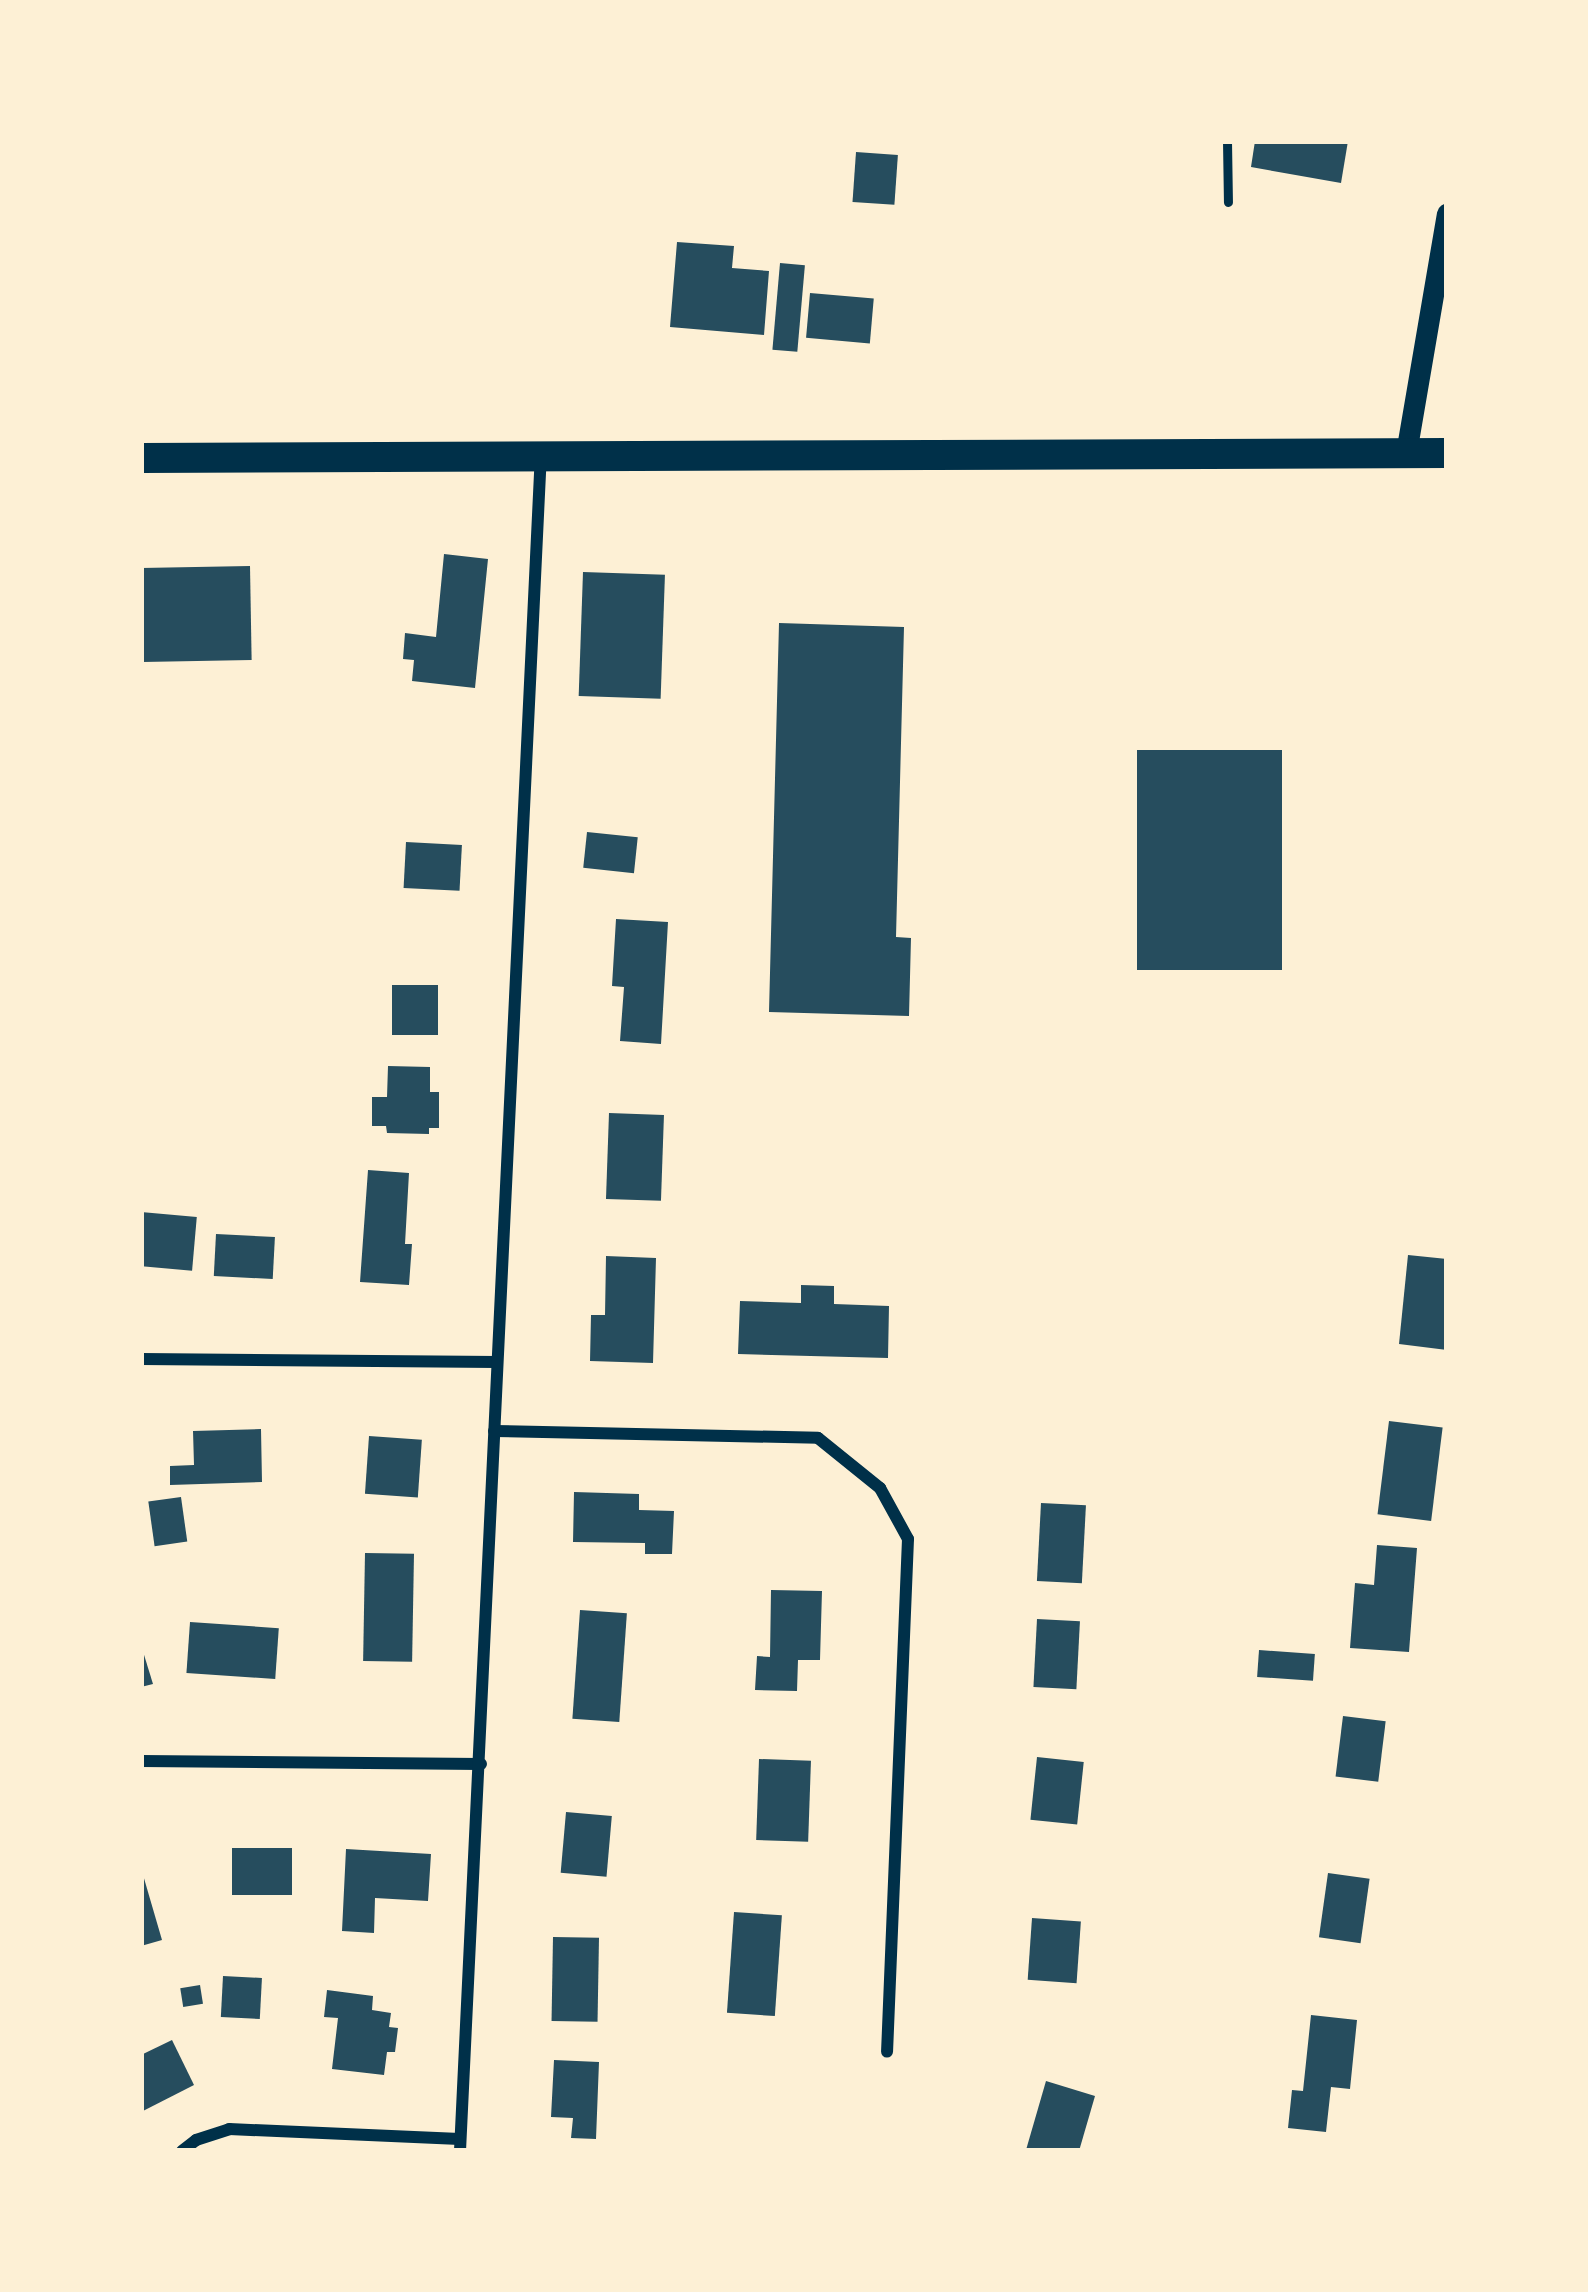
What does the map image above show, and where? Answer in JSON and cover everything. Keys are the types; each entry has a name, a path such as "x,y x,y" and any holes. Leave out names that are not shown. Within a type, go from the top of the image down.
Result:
{"main road":[{"path":"141,458 1447,453"}],"street":[{"path":"1406,453 1447,213"},
{"path":"182,2151 229,2129 460,2145 541,454"},
{"path":"141,1359 497,1362"},
{"path":"494,1431 818,1438 880,1488 908,1539 887,2053"},
{"path":"141,1761 481,1764"}],"lane":[{"path":"1227,141 1228,202"}],"building":[{"path":"1255,141 1348,141 1341,183 1251,167"},
{"path":"856,152 898,155 894,205 853,202"},
{"path":"677,242 734,246 732,268 769,271 764,335 670,327"},
{"path":"780,263 805,265 797,352 772,350"},
{"path":"810,293 874,299 870,343 806,338"},
{"path":"444,554 488,559 475,688 412,681 414,660 403,659 405,633 436,637"},
{"path":"250,566 252,660 143,662 141,568"},
{"path":"583,572 665,575 661,699 579,696"},
{"path":"779,623 904,627 896,937 911,938 909,1016 769,1012"},
{"path":"1137,750 1282,750 1282,970 1137,970"},
{"path":"587,832 638,837 634,873 583,868"},
{"path":"406,842 462,845 460,891 404,888"},
{"path":"616,919 668,922 661,1044 620,1041 624,987 612,986"},
{"path":"392,985 438,985 438,1035 392,1035"},
{"path":"388,1066 430,1067 430,1092 439,1092 439,1128 429,1128 429,1134 387,1133 386,1126 372,1126 372,1097 387,1097"},
{"path":"609,1113 664,1115 661,1201 606,1199"},
{"path":"368,1170 409,1173 405,1244 412,1244 409,1285 360,1282"},
{"path":"141,1212 197,1217 192,1271 141,1266"},
{"path":"216,1234 275,1237 273,1279 214,1276"},
{"path":"1408,1255 1447,1259 1447,1350 1399,1344"},
{"path":"606,1256 656,1258 653,1363 590,1361 591,1315 605,1315"},
{"path":"801,1285 834,1286 834,1304 889,1306 888,1358 738,1354 740,1301 801,1303"},
{"path":"1389,1421 1443,1428 1431,1521 1378,1514"},
{"path":"261,1429 262,1482 170,1485 170,1466 194,1465 193,1431"},
{"path":"369,1436 422,1440 418,1498 365,1494"},
{"path":"574,1492 639,1494 639,1510 674,1511 672,1554 645,1554 645,1543 573,1542"},
{"path":"181,1497 187,1542 155,1546 148,1502"},
{"path":"1041,1503 1086,1505 1082,1583 1037,1581"},
{"path":"1377,1545 1417,1548 1409,1652 1350,1648 1355,1583 1374,1585"},
{"path":"365,1553 414,1554 412,1662 363,1661"},
{"path":"771,1590 822,1591 820,1660 798,1660 797,1691 755,1690 757,1656 770,1657"},
{"path":"580,1610 627,1613 619,1722 572,1719"},
{"path":"1037,1619 1080,1621 1076,1689 1033,1687"},
{"path":"190,1622 279,1628 275,1679 186,1673"},
{"path":"141,1645 153,1684 141,1687"},
{"path":"1259,1650 1315,1654 1313,1681 1257,1677"},
{"path":"1343,1716 1386,1721 1378,1782 1336,1777"},
{"path":"1037,1757 1084,1762 1077,1825 1030,1820"},
{"path":"759,1759 811,1761 808,1842 756,1840"},
{"path":"566,1812 612,1816 607,1877 561,1873"},
{"path":"232,1848 292,1848 292,1895 232,1895"},
{"path":"346,1849 431,1854 428,1901 375,1898 374,1933 342,1931"},
{"path":"141,1868 162,1940 141,1946"},
{"path":"1328,1873 1370,1879 1361,1943 1319,1937"},
{"path":"734,1912 782,1915 775,2016 727,2013"},
{"path":"1032,1918 1081,1921 1077,1983 1028,1980"},
{"path":"553,1937 599,1938 598,2022 552,2021"},
{"path":"223,1976 262,1978 260,2019 221,2017"},
{"path":"200,1985 203,2004 183,2007 180,1988"},
{"path":"327,1990 373,1996 372,2010 391,2013 389,2027 398,2028 395,2052 387,2052 384,2075 332,2069 338,2018 324,2017"},
{"path":"1311,2015 1357,2020 1350,2089 1331,2087 1326,2132 1288,2128 1292,2090 1303,2091"},
{"path":"172,2040 194,2085 141,2112 141,2055"},
{"path":"554,2060 599,2062 596,2139 571,2138 573,2118 551,2117"},
{"path":"1046,2081 1095,2096 1079,2151 1026,2150"}]}
